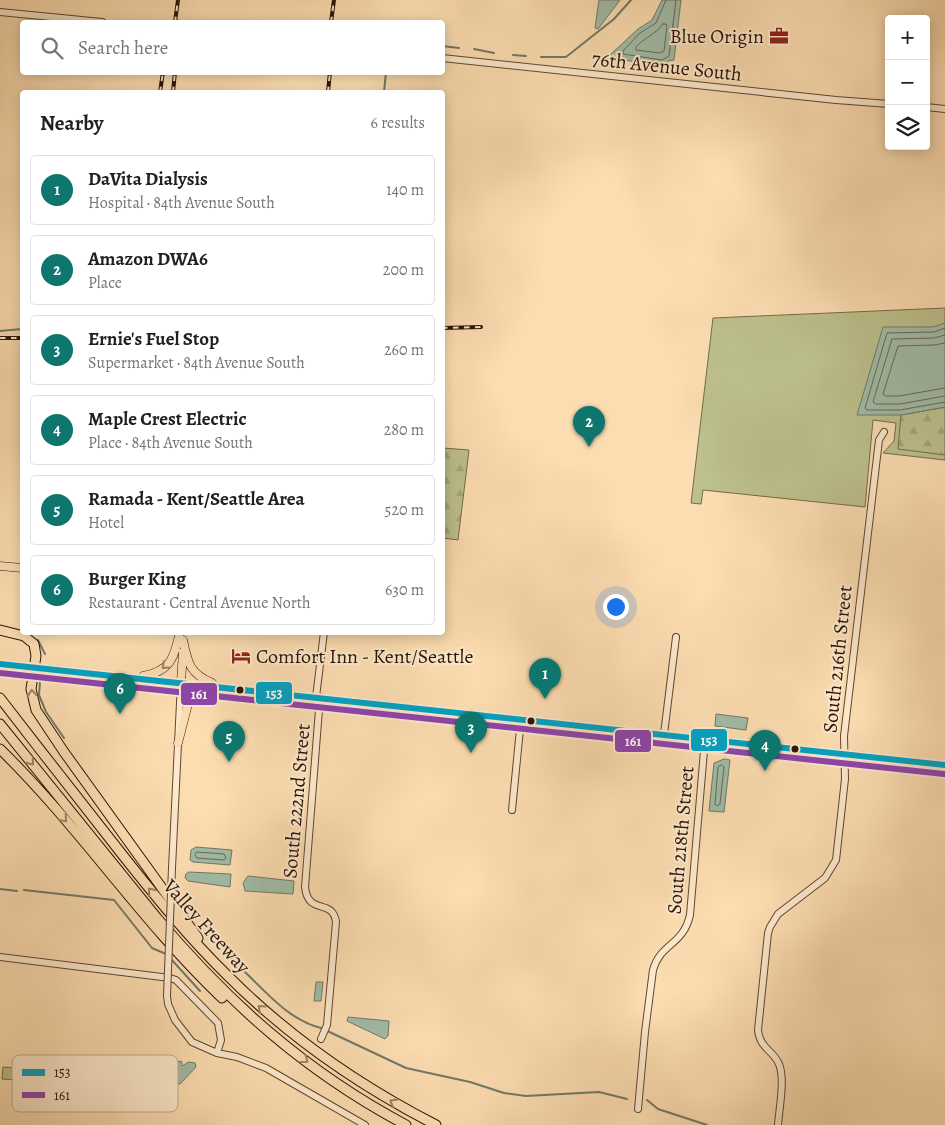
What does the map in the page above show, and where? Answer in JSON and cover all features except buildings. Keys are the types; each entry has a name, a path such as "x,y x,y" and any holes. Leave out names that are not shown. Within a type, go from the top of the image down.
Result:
{"highway":[{"path":"0,630 24,636 36,648 32,695 40,717 218,966"},
{"name":"Valley Freeway","path":"0,698 157,898 218,966 278,1023 313,1050 353,1078 436,1125"},
{"name":"Valley Freeway","path":"0,724 183,948 210,978 253,1019 292,1051 334,1082 406,1125"},
{"path":"0,749 33,782 183,960 225,1001 253,1019"}],"main road":[{"path":"0,566 20,568"},
{"path":"131,677 159,672 166,667 175,653 182,635"},
{"path":"182,635 187,659 197,676 220,687"},
{"path":"181,682 182,635"},
{"path":"0,664 945,765"},
{"path":"178,743 190,699 194,694 220,687"}],"street":[{"path":"0,12 82,20"},
{"name":"76th Avenue South","path":"445,58 885,104"},
{"path":"930,107 945,109"},
{"name":"South 216th Street","path":"778,1125 782,1071 778,1062 763,1045 759,1038 758,1030 768,933 778,914 825,878 836,860 845,779 844,736 878,449 880,436 884,432"},
{"name":"South 222nd Street","path":"321,1039 326,1025 336,922 331,910 308,900 305,886 324,635"},
{"path":"664,734 676,637"},
{"path":"181,682 167,996 171,1012 180,1028 192,1042 217,1053 237,1057 266,1068 365,1125"},
{"path":"512,810 521,719"},
{"name":"South 218th Street","path":"638,1109 653,970 661,952 684,932 690,915 705,739"},
{"path":"0,957 176,980 218,1023 221,1040 217,1053"}],"green space":[{"path":"945,308 945,460 883,453 894,441 896,423 873,420 865,507 703,490 701,504 691,503 713,318"},
{"path":"945,407 945,455 898,449 901,415"},
{"path":"445,448 469,450 458,540 445,538"},
{"path":"3,1067 12,1068 12,1080 2,1079"}],"water":[{"path":"599,0 620,0 598,29 595,28"},
{"path":"662,0 681,0 674,60 668,61 667,66 609,58 638,29 652,20"},
{"path":"945,323 945,407 901,415 857,415 883,327 933,327"},
{"path":"716,714 748,718 746,730 715,726"},
{"path":"724,759 730,760 724,812 709,811 714,763"},
{"path":"196,847 232,850 230,865 193,862 190,860 191,850"},
{"path":"189,872 231,874 230,887 188,881 185,878"},
{"path":"248,876 294,881 293,894 245,891 243,883"},
{"path":"316,982 323,982 321,1001 314,1001"},
{"path":"348,1017 389,1021 388,1036 385,1039 347,1021"},
{"path":"181,1061 183,1066 188,1062 195,1063 196,1067 180,1084 178,1084 178,1062"}],"waterway":[{"path":"541,57 566,57 614,19 631,0"},
{"path":"445,46 459,48"},
{"path":"474,49 494,53"},
{"path":"513,55 526,56"},
{"path":"384,90 386,75"},
{"path":"0,331 20,329"},
{"path":"38,640 45,654"},
{"path":"40,682 39,695 46,712 64,738"},
{"path":"0,889 17,891"},
{"path":"24,890 114,900 152,948 166,954"},
{"path":"171,959 200,991"},
{"path":"236,965 240,965 270,997 299,1019 406,1068 470,1082 504,1093 526,1096 599,1092 627,1099"},
{"path":"647,1100 658,1109 707,1125"}],"railway":[{"path":"175,20 178,0"},
{"path":"331,20 334,0"},
{"path":"160,90 163,75"},
{"path":"173,90 175,75"},
{"path":"328,90 330,75"},
{"path":"445,328 481,327"},
{"path":"0,338 20,338"}],"transit line":[{"name":"153","path":"0,664 945,765"},
{"name":"161","path":"0,673 944,774"}],"place":[{"name":"Blue Origin","path":"779,36"},
{"name":"Amazon DWA6","path":"589,447"},
{"name":"Comfort Inn - Kent/Seattle","path":"241,656"},
{"name":"DaVita Dialysis","path":"545,699"},
{"name":"Burger King","path":"120,714"},
{"name":"Ernie's Fuel Stop","path":"471,753"},
{"name":"Ramada - Kent/Seattle Area","path":"229,762"},
{"name":"Maple Crest Electric","path":"765,771"}]}
